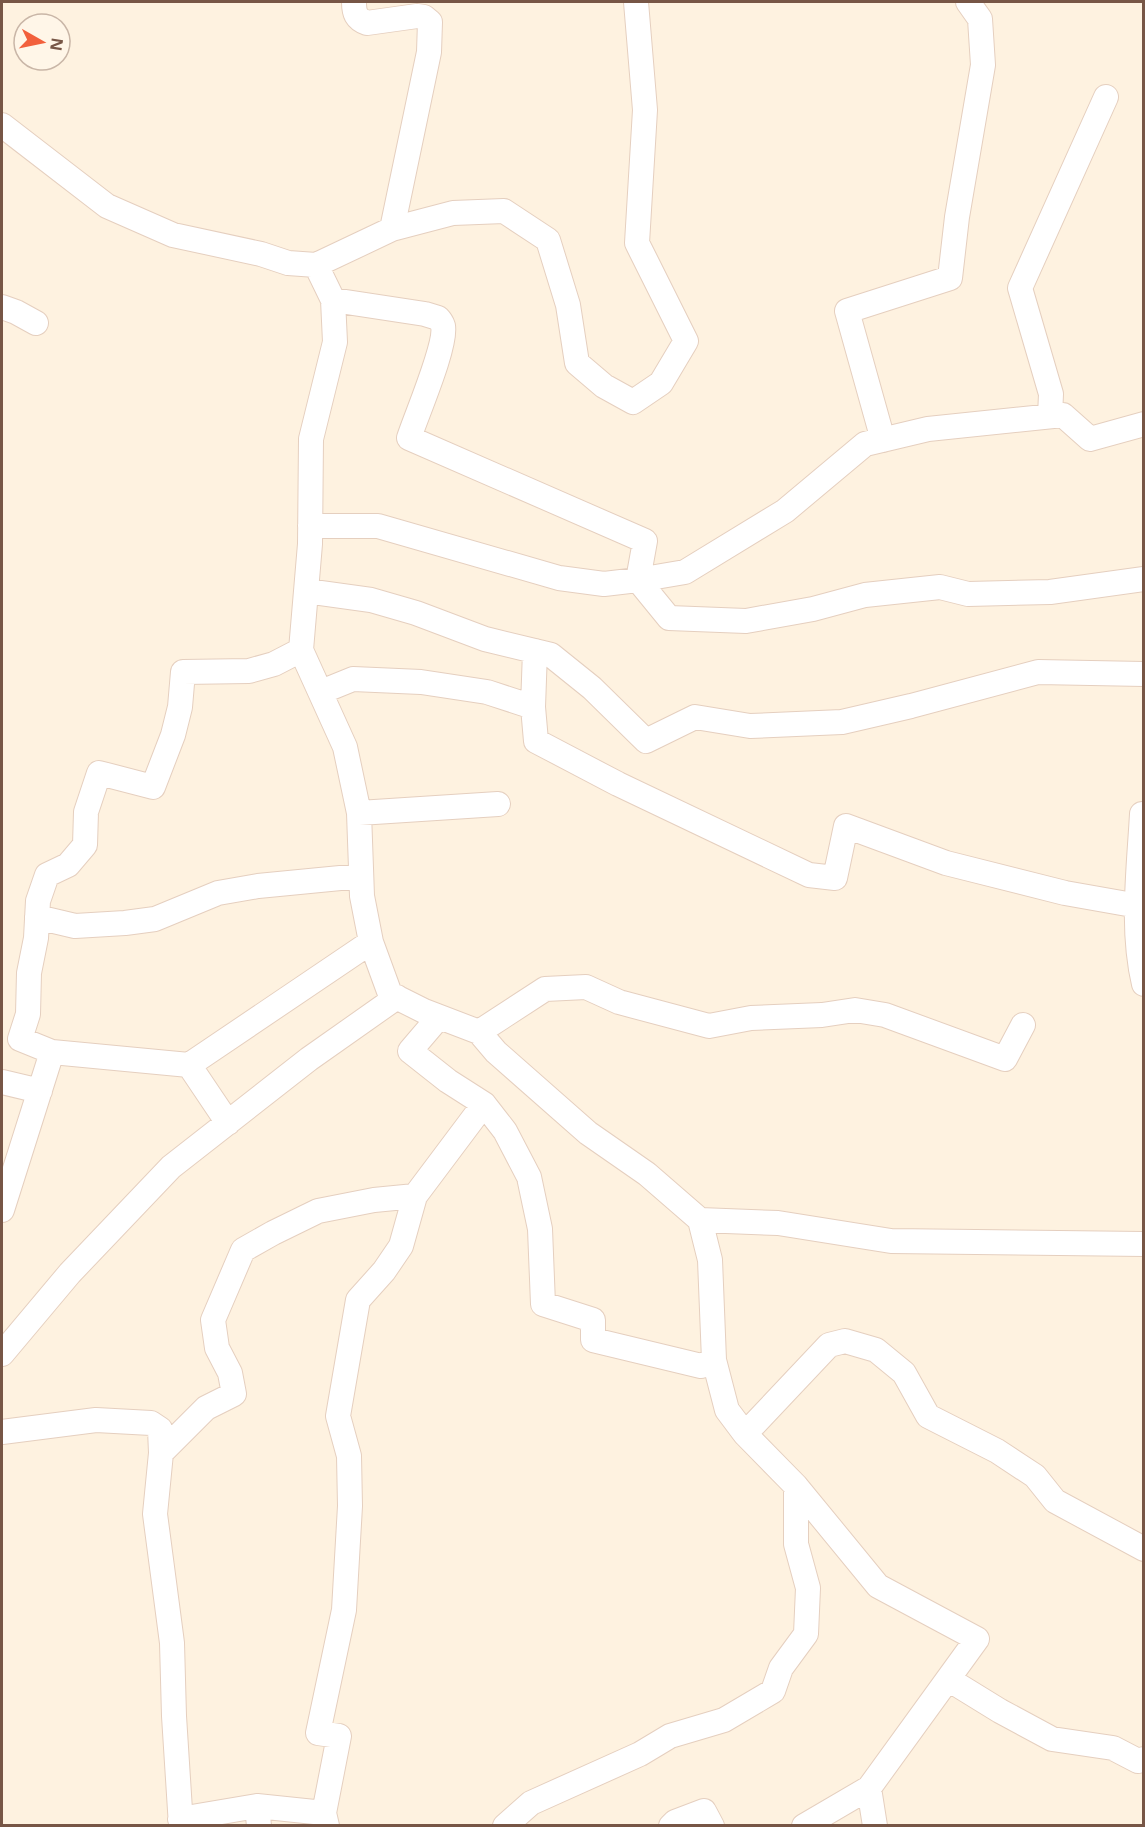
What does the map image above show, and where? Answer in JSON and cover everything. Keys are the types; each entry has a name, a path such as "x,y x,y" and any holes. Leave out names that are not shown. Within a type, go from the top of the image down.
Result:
{"street":[{"path":"354,2 354,12 360,21 367,23 417,16 429,22 429,52 392,229"},
{"path":"2,125 106,206 173,235 261,254 288,263 316,265 392,229 453,213 504,211 548,240 568,305 577,363 604,386 633,402 661,383 686,341 637,243 645,110 636,2"},
{"path":"883,440 847,311 950,278 957,217 983,65 980,19 968,2"},
{"path":"1050,416 1051,394 1020,288 1106,97"},
{"path":"316,265 333,300 335,342 311,439 310,526 302,650 345,747 358,813 362,896 371,942 390,994 439,1017 479,1032 496,1052 588,1133 647,1174 700,1220 710,1260 714,1360 728,1410 746,1434 796,1486 878,1586 977,1639 869,1788 804,1826"},
{"path":"333,300 438,318 443,326 442,339 432,377 409,438 645,542 638,580 669,618 746,621 813,609 865,595 929,588 940,587 968,594 1050,592 1143,579"},
{"path":"2,307 36,323"},
{"path":"310,526 378,526 559,578 604,584 638,580 685,572 785,511 865,444 928,429 1063,415 1090,439 1143,424"},
{"path":"306,591 370,600 485,639 551,655 584,681 646,741 695,717 750,726 842,722 1038,672 1143,674"},
{"path":"302,650 274,664 249,672 183,672 180,707 173,735 153,787 99,773 86,812 85,845 69,865 47,875 38,901 36,938 29,974 28,1014 20,1040 52,1052 189,1065 371,942"},
{"path":"535,651 536,741 618,784 809,875 835,878 846,826 946,863 1065,893 1141,907"},
{"path":"321,692 353,679 421,682 487,692 534,707"},
{"path":"358,813 498,804"},
{"path":"1142,814 1139,964 1143,984"},
{"path":"37,917 75,926 125,923 155,919 218,893 258,886 361,876"},
{"path":"479,1032 545,989 586,987 619,1002 709,1026 751,1018 822,1015 855,1010 885,1015 1005,1059 1023,1025"},
{"path":"2,1354 70,1273 171,1167 309,1059 397,997"},
{"path":"439,1017 410,1051 448,1081 484,1104 505,1131 529,1177 540,1229 543,1304 593,1320 593,1340 701,1366 714,1360"},
{"path":"2,1210 52,1052"},
{"path":"189,1065 228,1123"},
{"path":"2,1082 40,1091"},
{"path":"2,1432 96,1420 152,1423 160,1430 161,1453 155,1514 172,1643 181,1822 258,1816 326,1819 339,1736 318,1732 344,1610 350,1506 349,1456 338,1416 358,1300 384,1271 401,1246 416,1196 484,1104"},
{"path":"161,1453 206,1408 234,1394 230,1373 217,1348 213,1320 243,1250 318,1211 374,1200 416,1196"},
{"path":"700,1220 778,1223 891,1241 1143,1244"},
{"path":"746,1434 829,1345 845,1341 876,1350 904,1373 928,1416 997,1450 1035,1476 1055,1501 1143,1549"},
{"path":"505,1826 531,1803 640,1754 670,1736 724,1720 773,1691 781,1668 806,1634 808,1588 796,1544 796,1486"},
{"path":"948,1679 1052,1739 1113,1748 1138,1761 1143,1759"},
{"path":"869,1788 875,1826"},
{"path":"671,1826 675,1822 704,1811 712,1826"}]}
